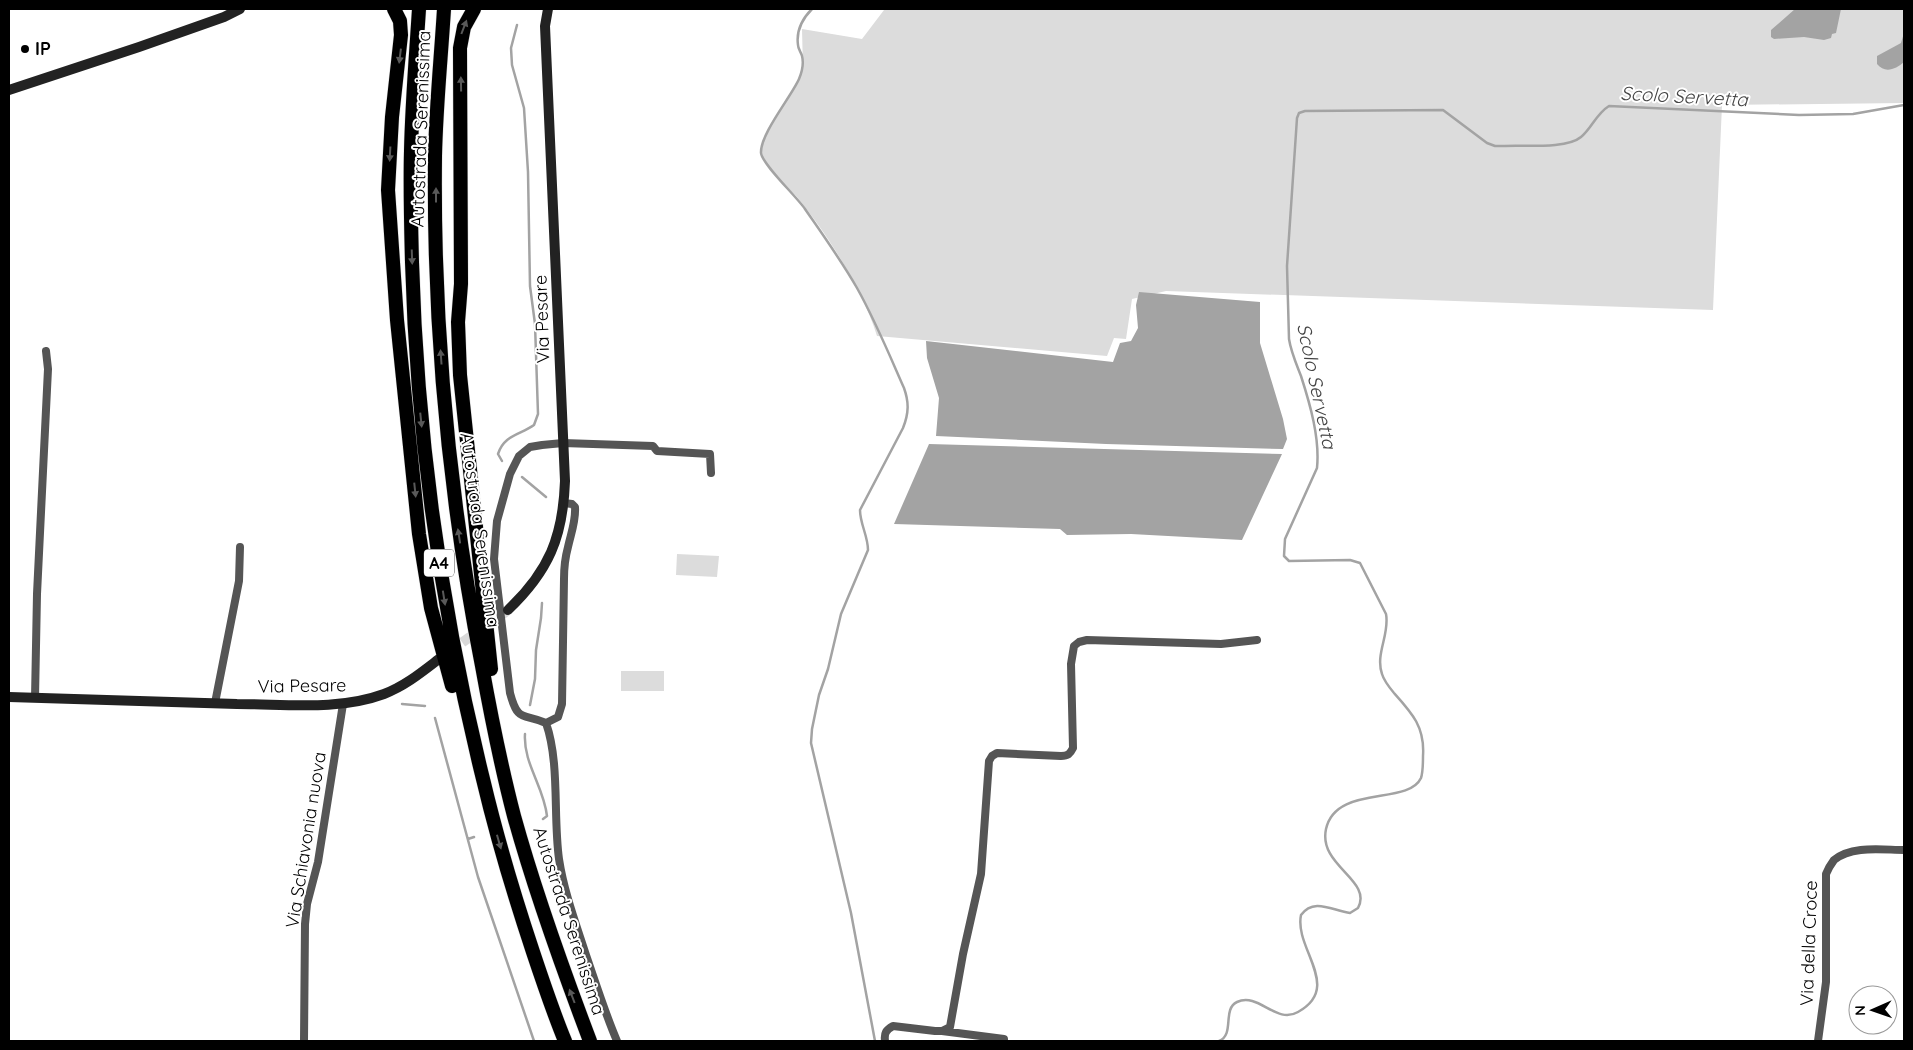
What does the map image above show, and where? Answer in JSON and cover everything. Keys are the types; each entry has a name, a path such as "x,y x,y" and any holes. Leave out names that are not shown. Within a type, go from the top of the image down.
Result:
{"highway":[{"path":"394,9 400,21 401,35 392,117 388,190 397,320 419,534 431,608 476,781 490,811"},
{"name":"Autostrada Serenissima","path":"419,9 411,152 411,236 419,400 431,510 446,610 466,711 490,811 514,895 565,1041"},
{"name":"Autostrada Serenissima","path":"444,9 435,155 436,240 438,319 455,510 470,609 515,818 546,922 590,1041"},
{"path":"474,9 464,27 460,48 461,284 458,322 460,375 488,648 493,686 506,751 504,774"}],"street":[{"path":"9,90 139,47 224,17 240,9"},
{"name":"Via Pesare","path":"508,610 521,598 550,556 558,536 564,503 545,26 547,9"},
{"path":"34,698 48,369 46,351"},
{"path":"564,503 572,504 575,507 575,512 573,530 565,561 562,704 558,717 546,723 524,717 514,707 495,568 497,521 510,474 519,456 530,448 542,444 653,446 657,451 710,454 711,473"},
{"path":"215,703 239,580 240,547"},
{"path":"942,1031 950,1028 953,1018 963,954 981,874 989,761 997,753 1061,756 1071,753 1073,748 1071,664 1074,646 1079,642 1087,640 1221,644 1257,640"},
{"name":"Via Pesare","path":"9,697 215,703 343,704 396,689 439,659"},
{"name":"Via Schiavonia nuova","path":"304,1041 305,924 307,904 318,862 343,704"},
{"path":"546,723 553,763 560,863 578,928 617,1041"},
{"name":"Via della Croce","path":"1818,1041 1826,982 1826,874 1833,861 1844,854 1858,850 1904,850"},
{"path":"885,1041 885,1034 893,1026 1004,1039 1004,1041"}],"shaded area":[{"path":"1795,9 1841,9 1836,33 1832,34 1831,38 1824,40 1804,37 1774,39 1771,37 1771,30"},
{"path":"1904,9 1904,103 1722,105 1713,310 1166,291 1132,299 1126,339 1114,338 1107,356 877,336 871,318 854,282 821,228 797,197 766,164 761,153 765,136 770,126 795,87 803,69 802,29 862,39 884,10"},
{"path":"1904,33 1904,62 1898,67 1887,70 1883,69 1877,64 1877,56 1901,43"},
{"path":"1139,292 1260,302 1260,343 1283,419 1287,439 1283,449 1106,444 936,436 939,398 927,358 926,341 1113,362 1120,343 1131,341 1138,328 1136,305"},
{"path":"929,444 1282,454 1242,540 1131,534 1067,535 1060,529 894,524"},
{"path":"677,554 719,556 717,577 676,575"},
{"path":"621,671 664,671 664,691 621,691"}],"waterway":[{"path":"812,9 803,21 798,35 798,46 803,62 800,76 765,136 761,153 767,165 805,209 857,288 876,325 907,398 907,412 903,428 860,510 868,550 841,614 828,669 819,695 811,743 851,913 875,1041"},
{"path":"502,461 498,454 504,443 534,425 538,414 535,324 530,286 528,172 524,108 512,65 511,48 517,25"},
{"name":"Scolo Servetta","path":"1219,1041 1224,1038 1228,1028 1230,1010 1237,1002 1253,1001 1282,1015 1298,1012 1311,1002 1316,991 1317,979 1304,941 1301,915 1306,910 1318,906 1350,913 1358,908 1361,898 1352,880 1330,853 1326,842 1326,829 1332,815 1343,806 1357,800 1402,791 1414,786 1421,778 1423,770 1422,737 1416,721 1382,674 1380,659 1387,622 1386,614 1360,563 1350,560 1289,561 1284,556 1285,539 1317,468 1318,457 1316,433 1311,410 1289,339 1287,266 1297,118 1299,113 1305,111 1443,110 1487,143 1495,146 1534,146 1556,145 1574,141 1581,137 1609,106 1799,115 1853,114 1904,105"},
{"path":"522,477 546,497"},
{"path":"530,705 535,679 536,650 542,603"},
{"path":"402,704 425,706"},
{"path":"435,718 478,877 534,1041"},
{"path":"525,734 527,755 545,805 547,816 543,819"},
{"path":"468,839 474,837"}],"tunnel":[{"path":"450,651 507,611"}],"place":[{"name":"IP","path":"25,49"}]}
